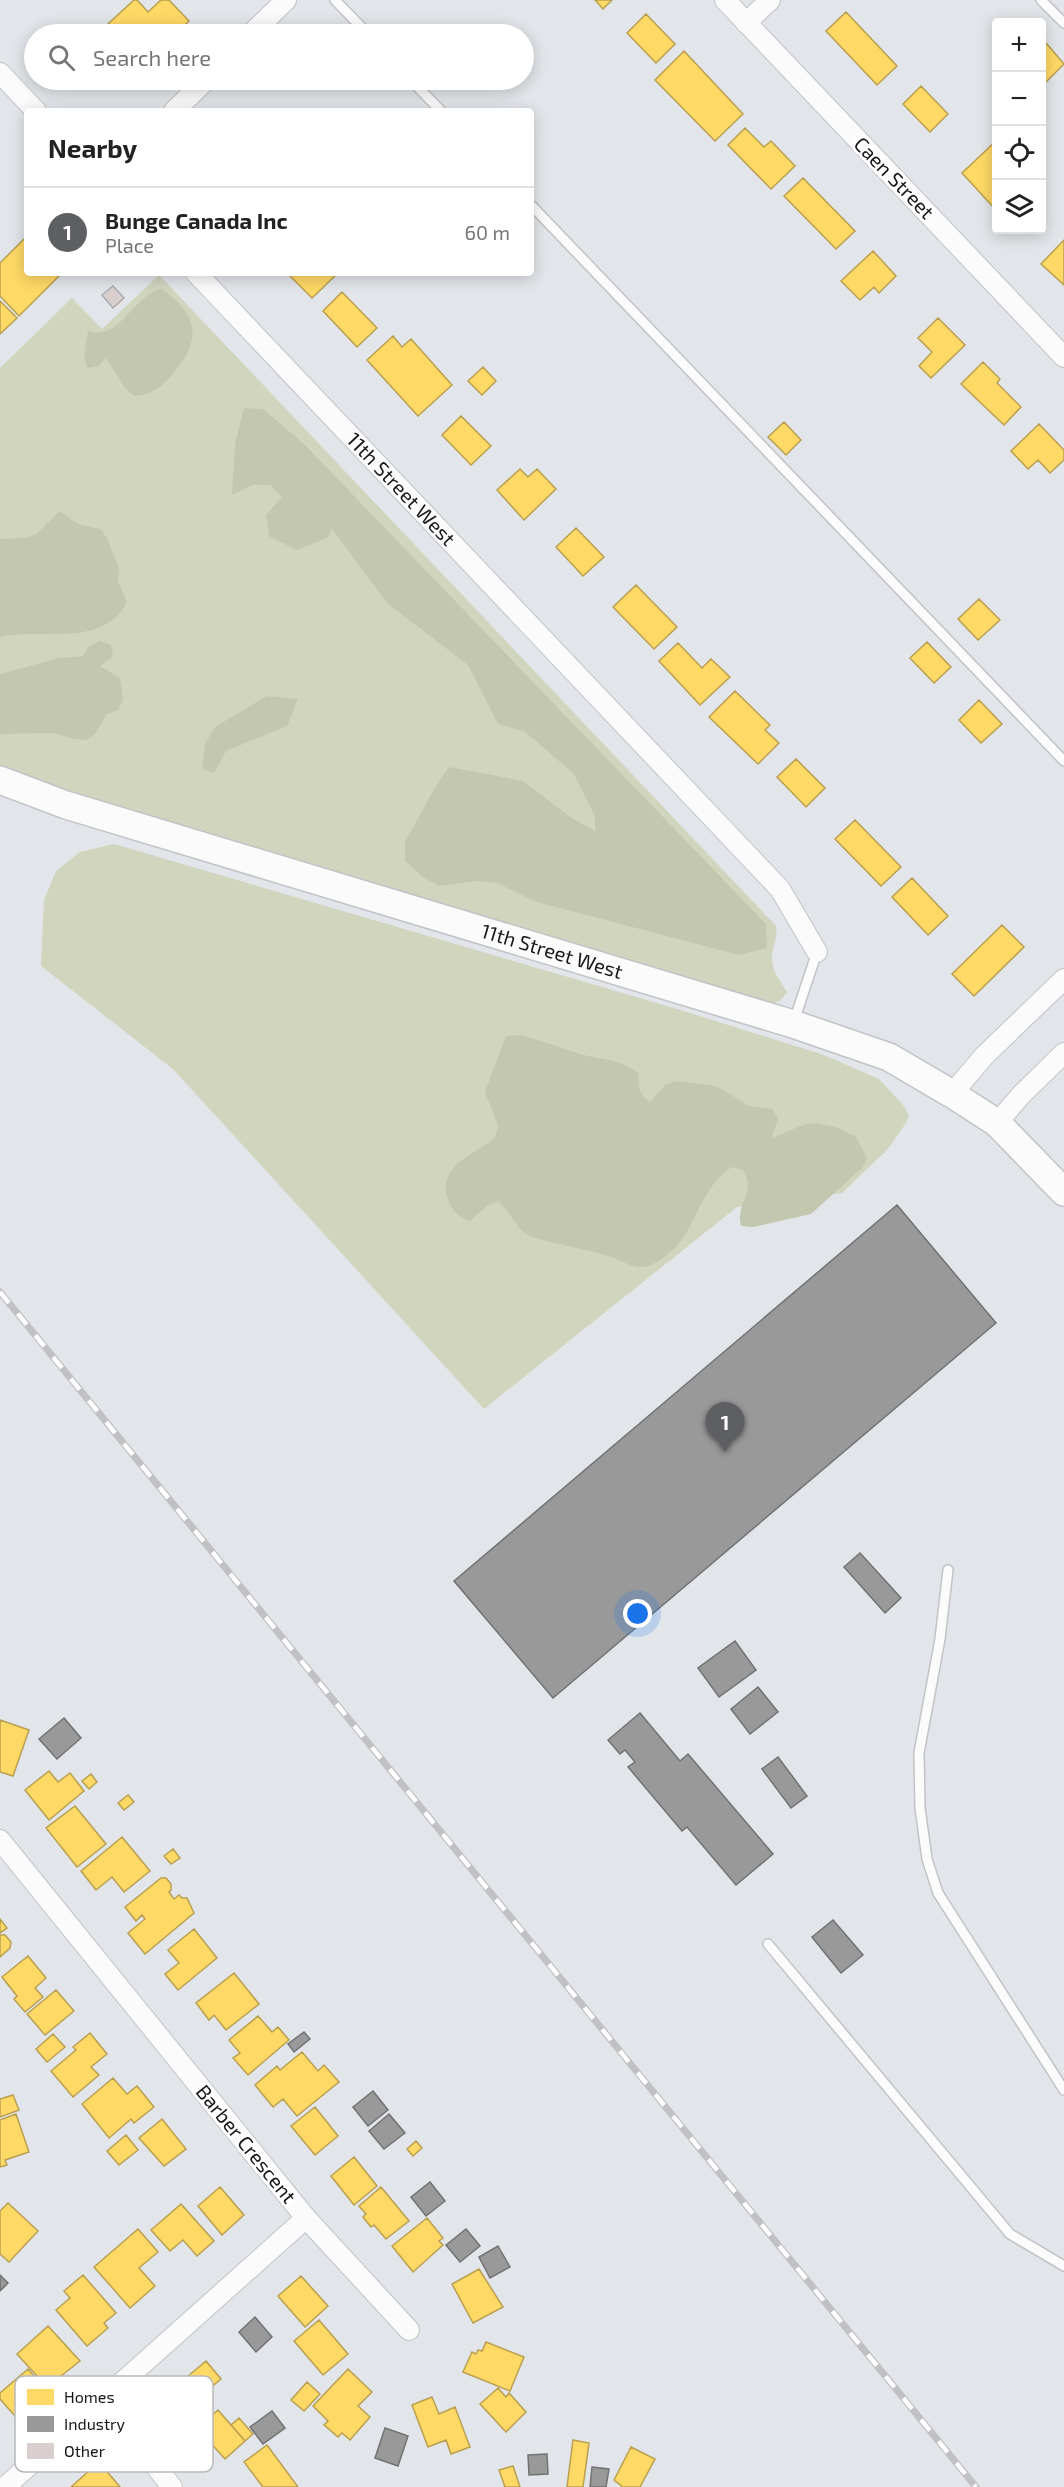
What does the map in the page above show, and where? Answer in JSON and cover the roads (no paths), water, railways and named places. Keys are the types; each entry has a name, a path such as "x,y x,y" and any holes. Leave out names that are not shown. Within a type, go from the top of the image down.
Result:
{"main road":[{"name":"11th Street West","path":"0,780 66,805 793,1024 890,1057 997,1123 1064,1192"}],"street":[{"path":"261,24 286,0"},
{"name":"Caen Street","path":"725,0 1064,357"},
{"path":"746,23 770,0"},
{"path":"0,73 33,108"},
{"path":"177,108 196,90"},
{"name":"11th Street West","path":"199,276 780,889 817,952"},
{"path":"952,1094 984,1056 1064,979"},
{"path":"997,1123 1022,1094 1064,1053"},
{"name":"Barber Crescent","path":"0,1840 306,2218 130,2376"},
{"path":"306,2218 409,2330"},
{"name":"Barber Crescent","path":"5,2487 22,2472"},
{"path":"160,2472 172,2487"}],"lane":[{"path":"334,0 358,24"},
{"path":"1041,0 1064,24"},
{"path":"421,90 438,108"},
{"path":"534,208 1064,761"},
{"path":"793,1024 817,952"},
{"path":"948,1570 940,1639 919,1753 920,1808 927,1859 938,1893 1064,2090"},
{"path":"768,1944 1010,2234 1064,2266"}],"railway":[{"path":"0,1292 976,2487"}],"place":[{"name":"Bunge Canada Inc","path":"725,1452"}]}
